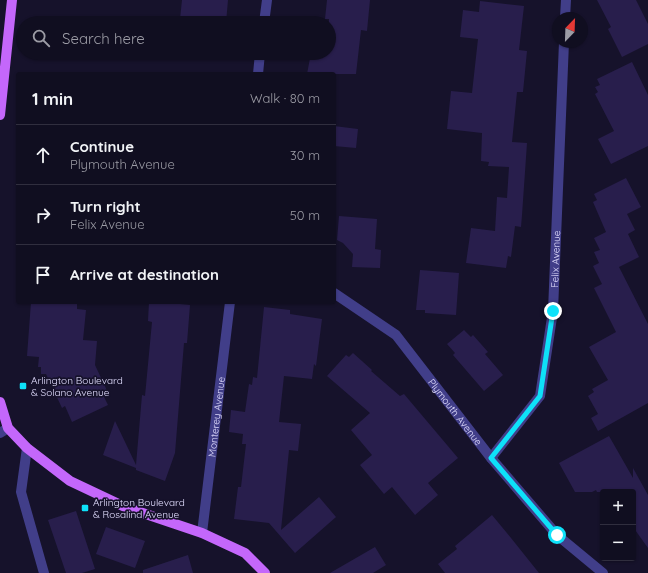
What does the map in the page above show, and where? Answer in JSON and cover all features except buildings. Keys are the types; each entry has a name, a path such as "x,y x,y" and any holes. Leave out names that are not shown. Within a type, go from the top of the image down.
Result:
{"main road":[{"path":"0,115 12,0"},
{"path":"0,402 4,430 70,481 125,507 202,533 245,553 265,573"}],"street":[{"path":"265,16 267,0"},
{"path":"565,12 566,0"},
{"name":"Felix Avenue","path":"491,458 540,396 553,311 564,48"},
{"path":"258,72 259,60"},
{"name":"Plymouth Avenue","path":"336,294 396,335 491,458 557,535 603,573"},
{"name":"Monterey Avenue","path":"202,533 230,304"},
{"path":"27,448 21,492 44,573"}],"place":[{"name":"Arlington Boulevard & Solano Avenue","path":"23,386"},
{"name":"Arlington Boulevard & Rosalind Avenue","path":"85,508"}],"route":[{"path":"553,311 540,396 491,458 557,535"}]}
